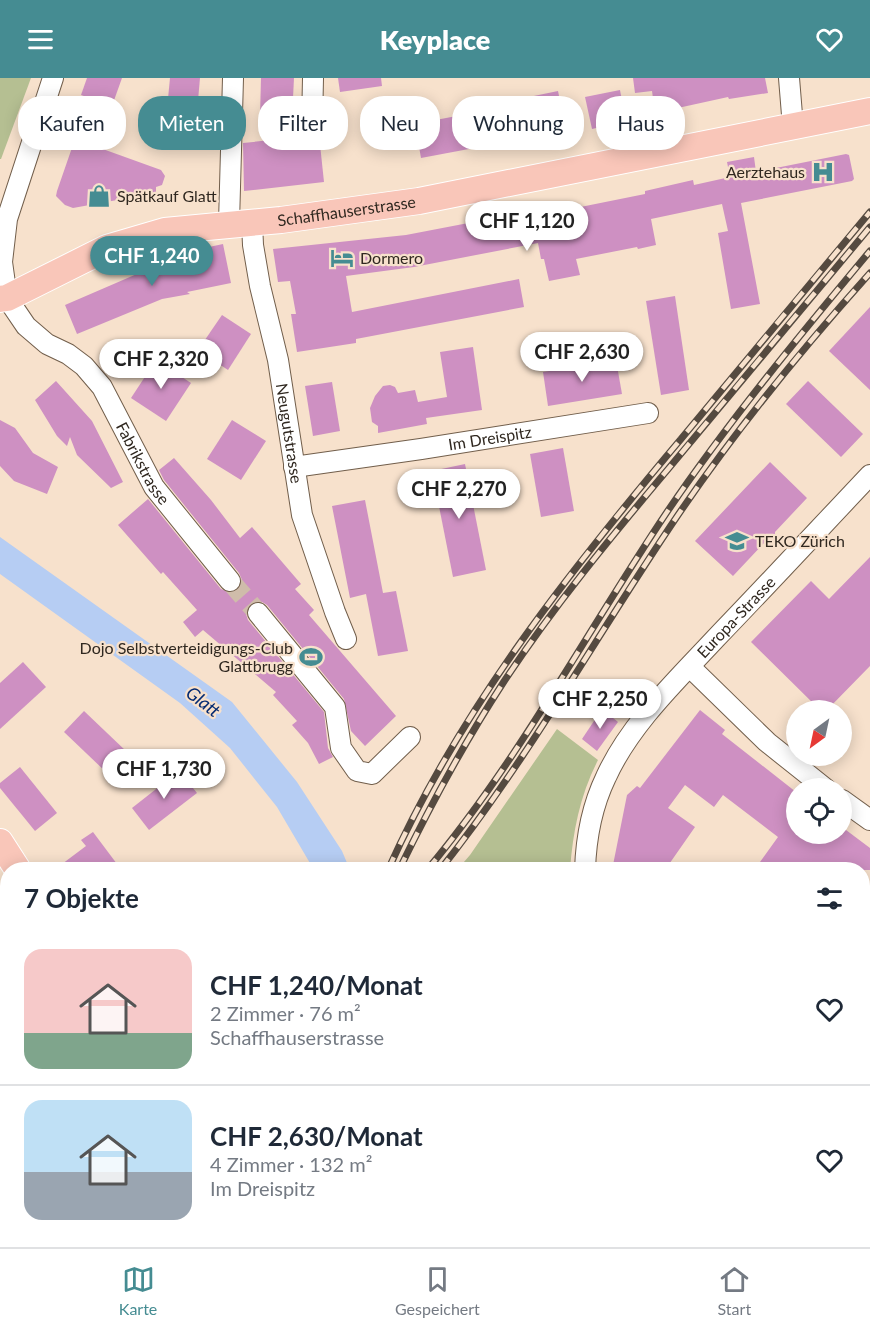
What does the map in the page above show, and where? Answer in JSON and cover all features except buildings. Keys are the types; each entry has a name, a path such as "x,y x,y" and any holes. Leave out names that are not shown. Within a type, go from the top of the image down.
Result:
{"main road":[{"name":"Schaffhauserstrasse","path":"2,301 107,248 165,231 419,201 870,111"},
{"path":"0,842 13,862"}],"street":[{"path":"2,301 2,262 7,219 53,78"},
{"name":"Neugutstrasse","path":"233,78 241,223 253,244 260,286 278,360 302,515 346,639"},
{"path":"313,78 313,96"},
{"path":"789,78 793,127"},
{"name":"Fabrikstrasse","path":"2,301 46,344 68,354 84,366 102,387 154,488 230,581"},
{"name":"Im Dreispitz","path":"294,467 648,413"},
{"name":"Europa-Strasse","path":"586,862 588,833 596,802 606,777 616,758 643,720 870,475"},
{"path":"258,613 335,707 341,748 357,771 372,774 410,737"},
{"path":"690,667 767,742 812,778"},
{"path":"852,807 870,820"}],"green space":[{"path":"0,78 31,78 24,96 18,96 18,113 0,159"},
{"path":"557,729 598,760 586,786 578,814 571,862 464,862"}],"water":[{"name":"Glatt","path":"0,537 232,702 297,782 342,851 347,862 309,862 277,807 230,748 180,703 0,574"}],"tunnel":[{"path":"230,581 258,613"}],"railway":[{"path":"392,862 448,754 519,644 639,489 870,212"},
{"path":"403,862 435,799 475,729 503,683 542,627 626,520 870,227"},
{"path":"433,862 461,828 523,739 638,557 691,478 765,379 870,251"},
{"path":"446,862 533,740 700,483 770,391 870,273"}],"place":[{"name":"Aerztehaus","path":"823,172"},
{"name":"Spätkauf Glatt","path":"99,196"},
{"name":"Dormero","path":"342,258"},
{"name":"TEKO Zürich","path":"737,541"},
{"name":"Dojo Selbstverteidigungs-Club Glattbrugg","path":"311,657"}]}
